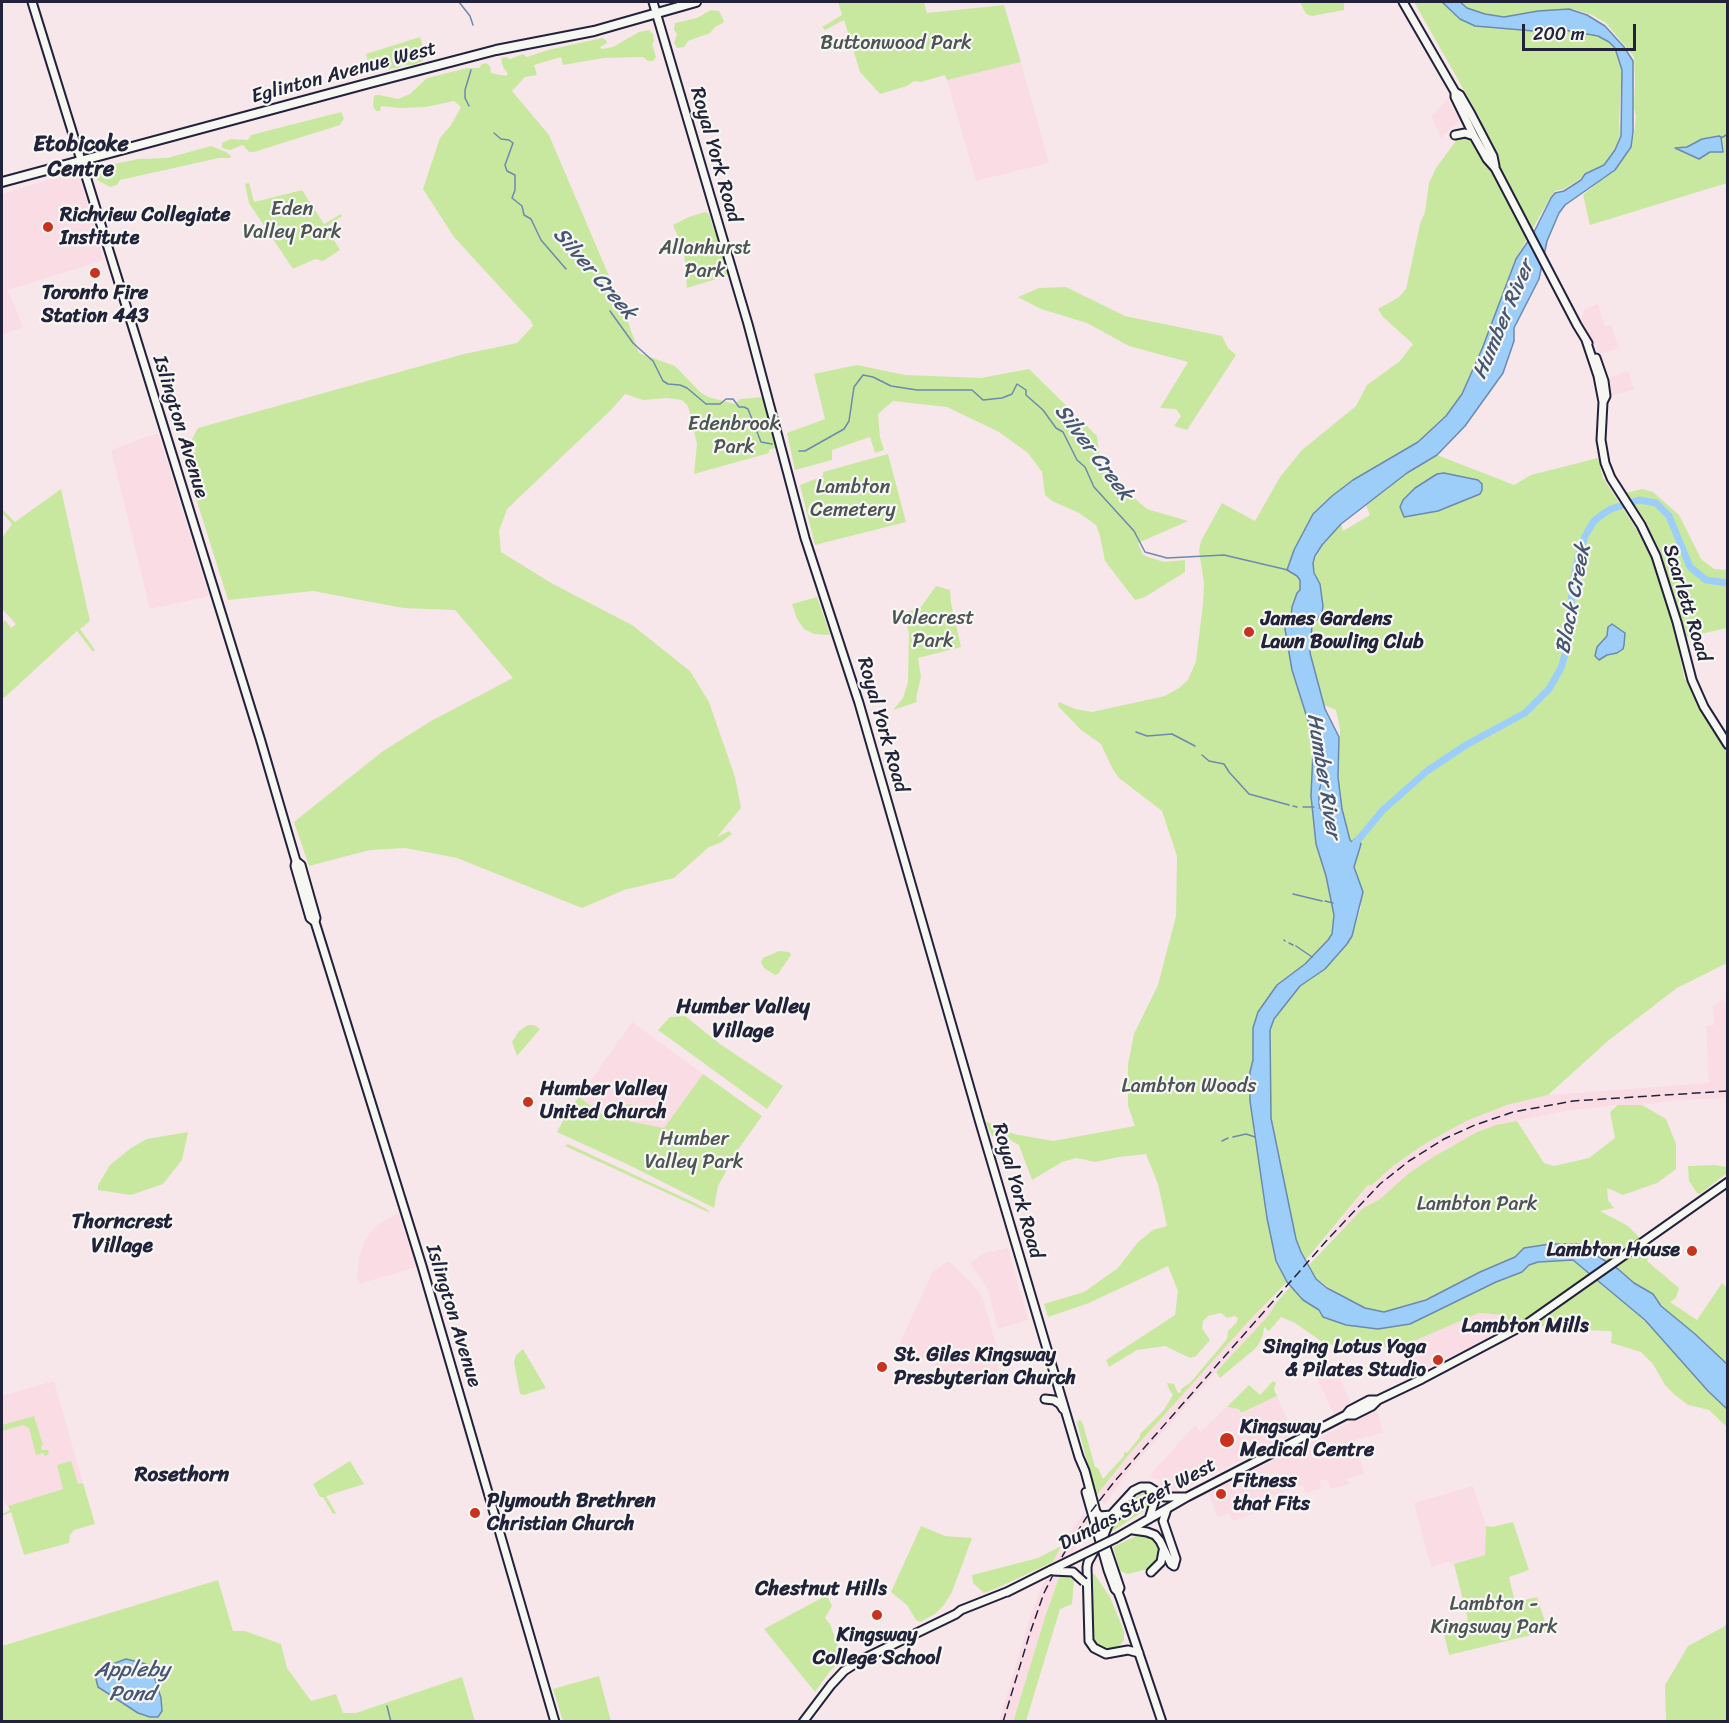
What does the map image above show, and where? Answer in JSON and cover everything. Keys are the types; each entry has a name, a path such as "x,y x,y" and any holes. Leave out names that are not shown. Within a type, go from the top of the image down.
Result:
{"main road":[{"name":"Islington Avenue","path":"32,2 296,861 302,865 316,918 315,922 422,1266 555,1722"},
{"name":"Royal York Road","path":"653,2 756,351 805,538 859,703 1079,1457 1095,1530 1162,1722"},
{"name":"Eglinton Avenue West","path":"2,182 496,50 594,31 696,2"},
{"name":"Scarlett Road","path":"1403,2 1455,92 1455,97 1474,136 1495,168 1590,344 1603,375 1606,396 1603,402 1602,454 1611,478 1647,536 1658,562 1696,690 1728,745"},
{"name":"Scarlett Road","path":"1455,92 1460,95 1471,114 1493,156 1495,168"},
{"path":"1455,135 1465,133 1474,136"},
{"name":"Dundas Street West","path":"803,1722 817,1701 844,1671 896,1642 1004,1595 1116,1538 1187,1497 1346,1414 1354,1415 1372,1406 1378,1400 1454,1363 1537,1317 1728,1182"},
{"path":"1058,1386 1045,1399 1054,1400 1060,1404 1067,1417"},
{"name":"Royal York Road","path":"1079,1457 1120,1588 1118,1592"},
{"path":"1096,1512 1100,1516 1111,1515 1133,1491 1141,1487 1149,1487 1165,1497 1187,1497"},
{"path":"1103,1538 1108,1525 1135,1494 1141,1491 1150,1492 1154,1497 1155,1504 1149,1519"},
{"path":"1131,1530 1153,1534 1162,1545 1170,1564 1174,1566 1176,1559 1163,1521 1167,1509"},
{"path":"1151,1572 1156,1569 1162,1558 1162,1545"},
{"path":"1096,1548 1088,1562 1086,1584 1088,1635 1091,1644 1106,1654 1126,1650 1139,1653"},
{"path":"1051,1570 1073,1572 1086,1584"},
{"path":"1126,1650 1132,1643 1133,1635"}],"shaded area":[{"path":"1021,62 1049,163 976,181 947,80"},
{"path":"1448,99 1460,120 1441,138 1431,116"},
{"name":"Richview Collegiate Institute","path":"73,172 78,173 104,260 8,290 23,327 2,335 2,194"},
{"path":"1598,304 1605,327 1611,325 1619,348 1600,354 1580,321 1585,309"},
{"path":"1628,371 1634,390 1611,396 1608,378"},
{"path":"158,433 209,596 150,609 111,450"},
{"path":"1723,999 1727,1005 1727,1098 1678,1100 1565,1111 1496,1125 1477,1132 1433,1157 1409,1173 1380,1199 1363,1208 1330,1241 1326,1238 1369,1185 1423,1145 1466,1121 1507,1105 1548,1095 1709,1083 1706,1026 1714,1025 1713,1006"},
{"path":"632,1022 703,1074 664,1128 606,1117 579,1097"},
{"path":"398,1213 416,1267 359,1284 357,1274 359,1258 365,1240 376,1226"},
{"path":"1008,1248 1028,1320 998,1329 988,1289 970,1263 984,1253"},
{"path":"948,1261 973,1284 983,1299 999,1354 997,1376 961,1377 943,1372 900,1343 932,1273"},
{"path":"1272,1299 1276,1303 1269,1315 1124,1477 1104,1505 1099,1492 1130,1453 1248,1322"},
{"path":"1479,1313 1521,1316 1469,1348 1410,1376 1395,1345 1414,1341"},
{"path":"1334,1364 1352,1406 1334,1414 1315,1374"},
{"path":"54,1381 83,1483 8,1506 2,1499 2,1396"},
{"path":"1277,1396 1293,1434 1173,1494 1155,1487 1161,1480 1149,1476 1195,1425 1201,1432 1227,1407 1239,1409 1239,1415"},
{"path":"1373,1411 1378,1413 1383,1433 1355,1440 1364,1474 1347,1479 1349,1484 1331,1489 1327,1479 1319,1481 1322,1488 1306,1493 1303,1485 1255,1502 1257,1512 1233,1521 1229,1513 1218,1517 1208,1493"},
{"path":"1473,1486 1486,1526 1485,1555 1454,1564 1448,1562 1431,1567 1414,1503"},
{"path":"1084,1512 1088,1525 1060,1575 1013,1721 999,1722 1031,1614 1043,1584 1061,1546"}],"green space":[{"name":"Buttonwood Park","path":"838,2 924,2 927,13 1004,5 1021,62 947,80 945,75 921,82 914,81 907,86 880,94 860,72 844,20 825,30 822,27 842,15"},
{"path":"1300,2 1344,2 1344,10 1312,16 1306,14"},
{"name":"Lambton Woods","path":"1414,2 1727,2 1727,183 1590,225 1583,195 1610,172 1634,135 1636,116 1634,57 1606,23 1592,15 1573,9 1576,29 1605,37 1615,48 1622,70 1620,136 1615,150 1603,165 1585,173 1564,189 1555,191 1550,198 1515,260 1482,349 1462,394 1446,416 1418,442 1353,480 1313,514 1294,550 1287,570 1300,580 1300,590 1292,607 1291,617 1285,619 1292,670 1310,727 1313,751 1311,796 1316,844 1326,876 1334,915 1332,934 1328,940 1305,964 1277,985 1253,1028 1253,1060 1250,1072 1253,1125 1276,1261 1287,1282 1130,1453 1096,1496 1077,1423 1080,1419 1095,1467 1098,1468 1103,1479 1124,1456 1124,1452 1127,1453 1140,1434 1163,1411 1173,1395 1167,1383 1174,1384 1178,1393 1181,1392 1181,1389 1190,1383 1227,1339 1228,1331 1238,1318 1234,1316 1227,1318 1221,1313 1208,1316 1203,1321 1202,1328 1210,1340 1196,1356 1190,1358 1165,1346 1137,1350 1109,1367 1106,1360 1175,1315 1178,1291 1168,1266 1089,1303 1048,1317 1044,1304 1084,1292 1118,1268 1138,1242 1153,1230 1167,1226 1158,1184 1146,1154 1095,1162 1076,1158 1062,1162 1032,1180 1019,1145 1007,1138 992,1136 985,1121 1014,1134 1053,1141 1135,1126 1128,1106 1128,1064 1134,1034 1158,985 1176,916 1177,856 1162,811 1119,778 1101,744 1081,730 1058,706 1059,702 1075,709 1092,712 1165,696 1188,680 1196,661 1203,604 1204,583 1199,551 1201,541 1222,503 1255,521 1280,477 1302,450 1356,406 1367,385 1400,361 1413,344 1383,317 1378,309 1399,297 1406,289 1420,224 1425,212 1429,183 1436,168 1458,138 1481,120"},
{"path":"711,10 719,11 723,23 710,33 688,41 684,47 677,48 674,43 677,34 674,30 675,23 697,18"},
{"name":"Edenbrook Park","path":"649,30 653,34 654,41 652,44 656,57 653,61 648,61 643,57 604,58 563,65 561,57 534,65 537,75 525,77 512,91 549,135 626,316 639,353 675,366 700,392 708,397 735,404 740,399 763,397 777,447 769,450 769,453 694,474 697,444 688,406 682,400 667,398 643,400 625,394 507,509 499,531 501,552 553,584 632,625 690,671 709,702 735,777 741,808 717,837 729,831 732,834 720,843 709,847 674,878 624,890 582,908 457,858 405,848 370,850 309,866 294,822 383,751 431,721 513,678 455,610 403,608 313,591 228,600 183,457 196,452 192,439 198,428 464,354 517,343 533,326 531,321 454,237 423,189 440,138 451,125 461,107 454,101 426,107 381,106 380,111 376,111 373,106 374,97 379,95 398,99 410,94 427,78 467,68 479,68 486,63 490,66 491,73 506,76 508,74 501,58 510,59 523,54 527,57 602,38 607,43 600,47 602,49 613,47 639,32"},
{"path":"420,37 426,58 421,62 402,65 398,68 383,67 373,70 369,68 366,54"},
{"path":"341,112 344,118 340,125 254,152 249,152 243,145 230,150 222,148 222,143 231,139 248,140 251,135"},
{"path":"211,146 226,152 231,156 230,158 219,158 120,180 117,185 110,187 97,180 96,169 109,165 138,159 167,158"},
{"name":"Eden Valley Park","path":"249,183 254,202 302,190 324,224 341,214 342,216 326,227 340,250 323,261 315,259 293,269 249,203 245,184"},
{"name":"Allanhurst Park","path":"705,212 709,214 714,231 717,232 730,275 687,288 684,251 673,225"},
{"path":"1066,287 1125,316 1222,336 1228,348 1236,355 1187,430 1174,426 1181,416 1176,409 1160,408 1188,362 1129,346 1087,323 1041,309 1018,297 1039,288"},
{"path":"857,365 905,375 981,378 1029,369 1097,436 1100,460 1112,479 1147,509 1188,521 1138,543 1143,555 1164,562 1185,560 1185,572 1145,597 1135,600 1105,561 1096,525 1045,495 1042,472 1028,453 999,432 947,407 893,401 878,414 880,437 884,450 875,453 870,437 832,450 832,460 795,470 787,433 825,419 814,374"},
{"name":"Lambton Cemetery","path":"888,454 906,522 815,545 800,485 823,476 823,472"},
{"path":"1437,455 1514,485 1531,475 1598,458 1603,478 1652,558 1675,629 1684,677 1727,754 1727,963 1677,988 1609,1040 1548,1095 1507,1105 1466,1121 1423,1145 1393,1166 1372,1185 1368,1185 1305,1261 1296,1239 1271,1118 1270,1030 1274,1018 1300,986 1325,969 1339,954 1352,936 1361,907 1359,879 1355,875 1354,867 1359,847 1354,839 1352,842 1350,840 1342,809 1338,777 1340,729 1336,710 1324,705 1310,653 1312,625 1322,613 1313,564 1322,545 1341,524 1343,531 1370,515 1366,505 1407,473"},
{"path":"61,489 90,621 80,629 95,650 93,652 77,631 4,698 2,696 2,623 5,620 11,628 16,624 2,609 2,538 12,524 2,513 2,509 15,522"},
{"path":"1642,489 1653,492 1679,515 1701,559 1714,569 1727,570 1727,628 1687,637 1660,551 1645,520 1626,493"},
{"name":"Valecrest Park","path":"936,586 950,590 961,647 918,658 921,677 917,702 893,710 903,698 908,682 909,634 904,613 921,607"},
{"path":"817,597 830,634 828,635 814,634 804,629 797,619 792,604"},
{"path":"779,951 789,952 791,955 775,975 764,968 761,962 763,958"},
{"name":"Humber Valley Park","path":"685,1016 720,1044 783,1086 767,1109 658,1030 670,1017"},
{"path":"528,1025 534,1025 540,1029 517,1056 512,1042 519,1031"},
{"name":"Humber Valley Park","path":"703,1074 762,1116 737,1151 718,1186 714,1208 557,1132 579,1097 606,1117 621,1120 626,1105 631,1104 635,1109 631,1120 628,1121 664,1128"},
{"name":"Lambton Park","path":"1618,1105 1642,1105 1666,1119 1676,1144 1676,1169 1657,1183 1623,1195 1607,1188 1608,1200 1614,1208 1600,1211 1628,1226 1638,1236 1650,1253 1647,1261 1679,1288 1676,1298 1670,1302 1697,1320 1722,1283 1727,1288 1727,1364 1661,1306 1653,1294 1634,1283 1600,1256 1579,1244 1524,1248 1515,1257 1479,1272 1426,1300 1384,1312 1365,1308 1316,1279 1309,1265 1363,1208 1380,1199 1409,1173 1433,1157 1477,1132 1517,1121 1544,1163 1554,1166 1589,1158 1615,1138 1610,1112"},
{"path":"188,1132 182,1160 163,1184 131,1195 98,1190 98,1185 110,1165 131,1148 147,1139"},
{"path":"568,1144 695,1203 710,1213 565,1146"},
{"path":"1688,1166 1727,1167 1727,1173 1700,1194 1697,1193 1689,1181"},
{"path":"1573,1260 1645,1320 1727,1409 1727,1427 1709,1410 1688,1405 1675,1395 1665,1385 1653,1364 1641,1352 1611,1343 1612,1333 1610,1331 1555,1329 1541,1326 1534,1321 1509,1320 1504,1315 1479,1313 1414,1341 1363,1352 1324,1343 1295,1323 1281,1317 1269,1331 1264,1327 1257,1347 1220,1378 1216,1372 1269,1315 1291,1286 1303,1300 1346,1325 1378,1329 1410,1324 1496,1282 1522,1272 1529,1265"},
{"path":"523,1349 546,1388 524,1395 520,1394 514,1362 516,1355"},
{"path":"1273,1381 1276,1383 1274,1389 1277,1396 1241,1413 1239,1409 1227,1407 1249,1385 1260,1395"},
{"path":"34,1416 43,1445 42,1450 48,1450 49,1454 45,1456 43,1453 36,1455 29,1428 23,1425 2,1431 2,1425"},
{"path":"71,1461 78,1484 83,1483 95,1524 74,1530 70,1535 69,1543 24,1555 11,1512 2,1516 2,1514 10,1510 8,1506 63,1489 57,1465"},
{"path":"350,1461 364,1484 326,1496 336,1513 333,1514 313,1484"},
{"path":"1140,1493 1148,1494 1152,1499 1150,1507 1108,1534 1111,1526"},
{"name":"Lambton - Kingsway Park","path":"1513,1522 1529,1570 1509,1577 1515,1602 1537,1597 1548,1631 1449,1655 1442,1626 1468,1620 1454,1564 1485,1555 1486,1526 1492,1527"},
{"path":"921,1526 945,1536 972,1538 952,1592 944,1605 935,1614 920,1622 916,1620 907,1605 891,1592"},
{"path":"1138,1535 1149,1536 1157,1544 1158,1560 1151,1568 1128,1574 1120,1571 1113,1547"},
{"path":"1061,1546 1053,1562 997,1588 984,1593 973,1583 972,1575 1038,1558"},
{"path":"1088,1570 1095,1575 1110,1597 1124,1631 1124,1640 1118,1648 1104,1649 1096,1644 1093,1637"},
{"path":"1067,1573 1077,1577 1074,1579 1072,1604 1060,1609 1026,1721 1013,1722 1060,1575"},
{"path":"218,1580 233,1631 245,1631 281,1644 287,1668 311,1701 336,1694 343,1713 356,1713 462,1677 475,1721 2,1722 2,1646"},
{"path":"827,1595 832,1606 825,1618 830,1624 843,1660 830,1671 815,1692 764,1629"},
{"path":"1727,1625 1727,1721 1666,1721 1665,1685 1688,1646"},
{"path":"599,1676 611,1721 563,1721 553,1689"}],"water":[{"path":"1442,2 1460,2 1467,8 1504,17 1538,11 1569,9 1587,15 1605,26 1633,61 1631,147 1615,170 1565,205 1559,213 1547,241 1539,279 1514,328 1514,341 1503,373 1465,426 1437,455 1407,473 1341,524 1315,556 1314,573 1320,584 1323,606 1322,613 1312,625 1310,653 1325,709 1339,737 1338,777 1342,809 1350,840 1352,842 1356,838 1361,844 1354,867 1363,892 1352,936 1347,944 1325,969 1300,986 1274,1019 1270,1030 1271,1118 1296,1239 1316,1279 1327,1288 1365,1308 1384,1312 1426,1300 1515,1257 1524,1248 1550,1244 1579,1244 1653,1294 1661,1306 1727,1364 1727,1409 1645,1320 1573,1260 1538,1262 1529,1265 1522,1272 1496,1282 1410,1324 1378,1329 1346,1325 1323,1317 1319,1310 1303,1300 1287,1282 1276,1261 1267,1218 1250,1101 1253,1028 1258,1012 1277,985 1305,964 1328,940 1332,934 1334,915 1326,876 1316,844 1311,796 1313,751 1310,727 1292,670 1285,629 1286,617 1291,618 1292,607 1300,590 1300,580 1287,570 1294,550 1313,514 1353,480 1418,442 1446,416 1462,394 1482,349 1516,259 1533,234 1551,198 1555,193 1564,191 1581,180 1585,174 1604,165 1615,150 1621,136 1622,70 1615,48 1609,42 1598,36 1564,30 1534,31 1475,26 1460,19","holes":["1322,780 1325,783 1334,822 1333,841 1319,804"]},
{"path":"1719,136 1723,152 1710,152 1699,159 1675,148 1687,147 1702,139"},
{"path":"1444,473 1478,480 1482,484 1480,494 1438,511 1404,517 1400,507 1403,500 1415,488 1437,474"},
{"path":"1612,624 1625,633 1623,649 1599,660 1595,656 1597,647 1607,636 1608,627"},
{"name":"Appleby Pond","path":"126,1659 146,1664 153,1673 161,1698 162,1711 158,1717 138,1713 98,1687 96,1679 102,1668"}],"waterway":[{"name":"Silver Creek","path":"459,2 470,16 473,25"},
{"name":"Silver Creek","path":"469,106 465,98 465,90 471,70"},
{"name":"Silver Creek","path":"494,133 501,139 513,143 505,165 507,171 515,175 515,190 512,198 522,206 524,215 531,219 541,240 566,269"},
{"path":"1721,138 1728,134"},
{"name":"Silver Creek","path":"610,311 633,343 653,361 663,381 687,388 706,404 720,404 726,399 733,399 739,407 748,409 761,442 772,444"},
{"name":"Silver Creek","path":"799,451 805,451 844,429 849,421 854,387 863,375 891,386 917,390 972,390 983,400 1002,398 1012,394 1017,384 1026,390 1026,395 1043,410 1056,428 1063,432 1077,460 1085,467 1094,487 1134,531 1145,552 1167,558 1224,555 1288,570"},
{"name":"Black Creek","path":"1353,846 1383,810 1427,771 1466,745 1525,713 1549,689 1561,668 1570,638 1572,587 1578,558 1585,536 1594,521 1603,514 1639,500 1656,503 1669,516 1690,567 1706,580 1728,583"},
{"name":"Humber River","path":"1312,541 1317,531 1328,519"},
{"path":"1136,732 1147,736 1172,734 1195,746"},
{"path":"1202,755 1209,761 1224,764 1249,794 1289,805"},
{"name":"Humber River","path":"1323,774 1332,843"},
{"path":"1293,806 1297,807"},
{"path":"1303,807 1314,807"},
{"path":"1319,808 1326,808"},
{"path":"1293,894 1322,901"},
{"path":"1325,901 1333,903"},
{"path":"1289,943 1293,945"},
{"path":"1296,946 1312,957"},
{"path":"1233,1137 1246,1134 1255,1137"},
{"path":"1222,1141 1228,1138"},
{"path":"387,1706 391,1722"}],"railway":[{"path":"1003,1722 1044,1593 1063,1555 1086,1518 1114,1482 1328,1239 1380,1184 1409,1161 1444,1139 1513,1112 1573,1101 1728,1091"}],"place":[{"name":"Richview Collegiate Institute","path":"48,227"},
{"name":"Toronto Fire Station 443","path":"95,273"},
{"name":"James Gardens Lawn Bowling Club","path":"1249,632"},
{"name":"Humber Valley United Church","path":"528,1102"},
{"name":"Lambton House","path":"1692,1251"},
{"name":"Singing Lotus Yoga & Pilates Studio","path":"1438,1360"},
{"name":"St. Giles Kingsway Presbyterian Church","path":"882,1367"},
{"name":"Kingsway Medical Centre","path":"1227,1440"},
{"name":"Fitness that Fits","path":"1221,1494"},
{"name":"Plymouth Brethren Christian Church","path":"475,1513"},
{"name":"Kingsway College School","path":"877,1615"}],"district":[{"name":"Etobicoke Centre","path":"81,158"},
{"name":"Humber Valley Village","path":"743,1020"},
{"name":"Thorncrest Village","path":"122,1235"},
{"name":"Lambton Mills","path":"1525,1327"},
{"name":"Rosethorn","path":"182,1476"},
{"name":"Chestnut Hills","path":"821,1590"}]}
